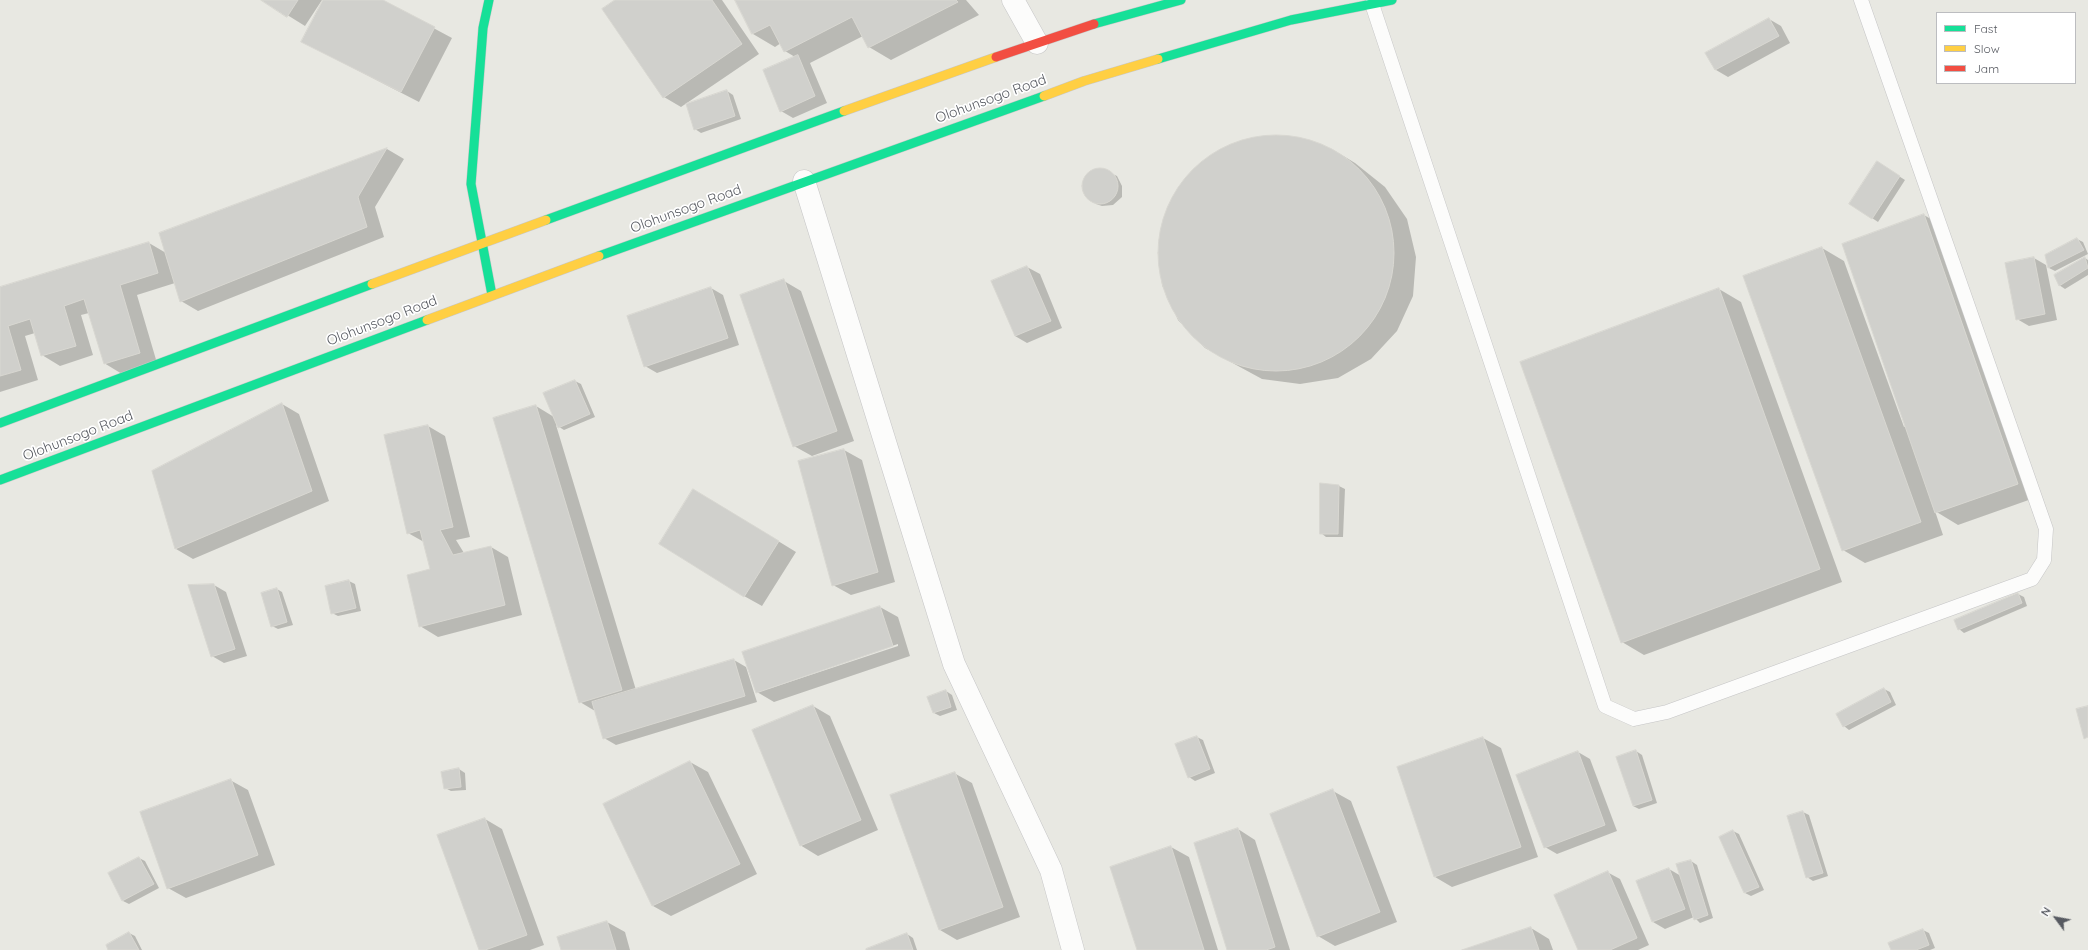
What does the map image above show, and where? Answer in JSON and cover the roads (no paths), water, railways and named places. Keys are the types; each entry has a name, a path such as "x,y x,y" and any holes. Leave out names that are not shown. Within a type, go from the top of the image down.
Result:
{"main road":[{"path":"489,0 483,28 471,184 492,295"},
{"path":"0,423 481,243 1037,43 1071,31 1181,0"},
{"name":"Olohunsogo Road","path":"0,480 492,295 1084,81 1291,20 1392,0"}],"street":[{"path":"1013,0 1037,43"},
{"path":"804,181 954,664 1051,870 1069,949"}],"lane":[{"path":"1372,4 1605,706 1634,719 1667,712 2032,579 2044,560 2046,529 1861,0"}]}
